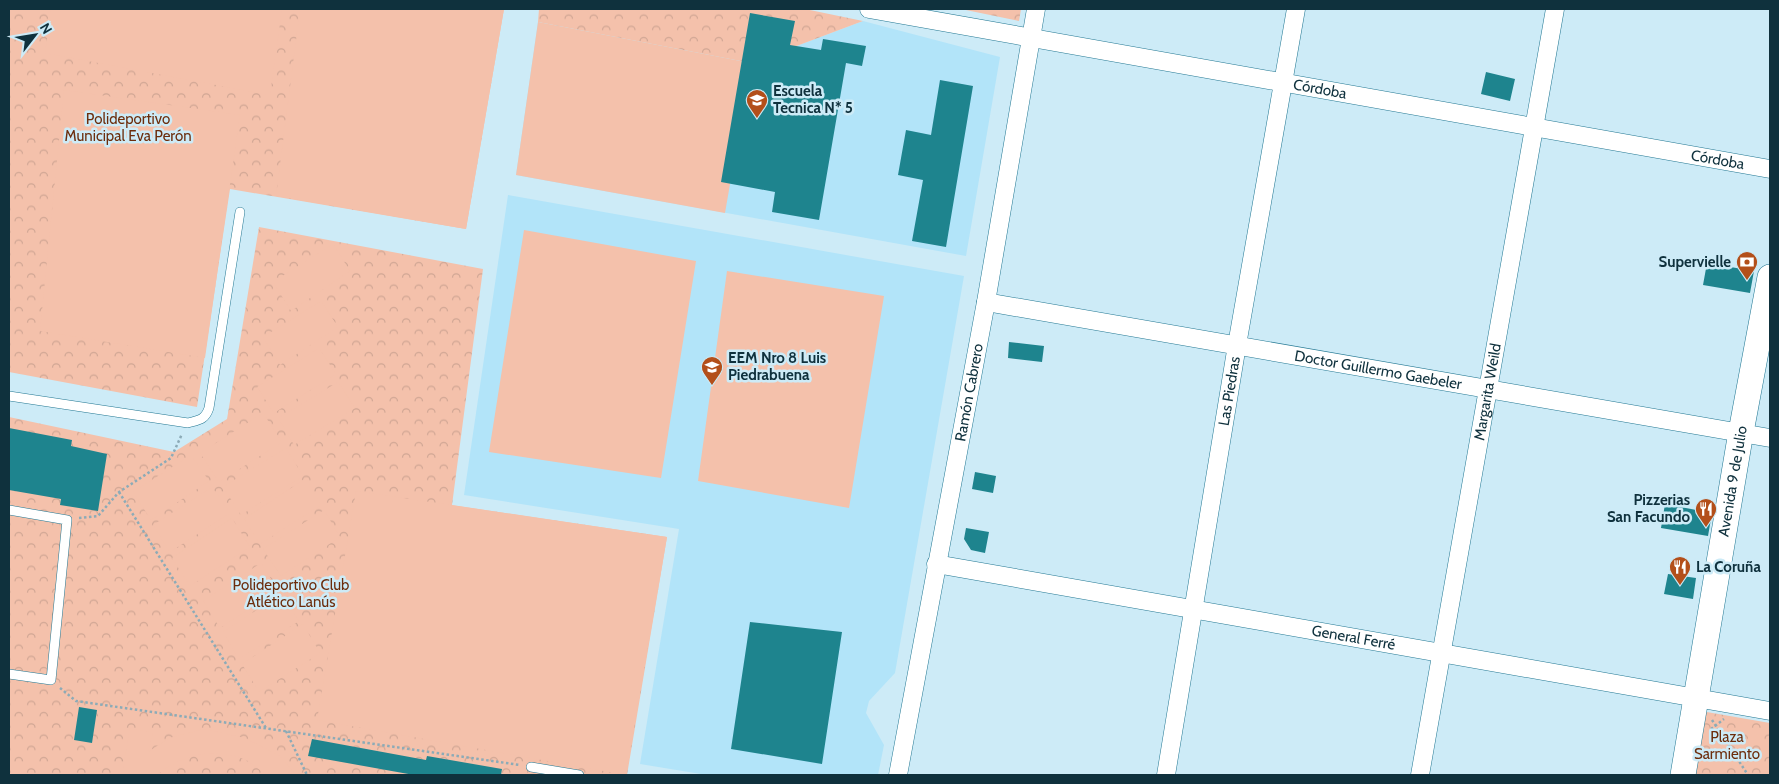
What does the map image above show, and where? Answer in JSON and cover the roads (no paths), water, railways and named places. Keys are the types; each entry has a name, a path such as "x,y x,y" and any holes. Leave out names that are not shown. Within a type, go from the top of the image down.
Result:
{"street":[{"name":"Córdoba","path":"869,9 1770,169"},
{"name":"Ramón Cabrero","path":"898,775 986,302 1036,9"},
{"name":"Las Piedras","path":"1166,775 1296,9"},
{"name":"Margarita Weild","path":"1420,775 1555,9"},
{"name":"Avenida 9 de Julio","path":"1683,775 1741,432 1770,277"},
{"name":"Doctor Guillermo Gaebeler","path":"986,302 1770,438"},
{"name":"General Ferré","path":"936,564 1770,711"}],"lane":[{"path":"9,396 188,423 198,421 206,416 209,408 240,212"},
{"path":"9,510 67,520 51,680 9,674"},
{"path":"531,767 541,772 579,775"}],"place":[{"name":"Escuela Tecnica N* 5","path":"757,119"},
{"name":"Supervielle","path":"1747,281"},
{"name":"EEM Nro 8 Luis Piedrabuena","path":"712,386"},
{"name":"Pizzerias San Facundo","path":"1706,528"},
{"name":"La Coruña","path":"1680,586"}],"park label":[{"name":"Polideportivo Municipal Eva Perón","path":"128,128"},
{"name":"Polideportivo Club Atlético Lanús","path":"291,594"},
{"name":"Plaza Sarmiento","path":"1727,746"}]}
